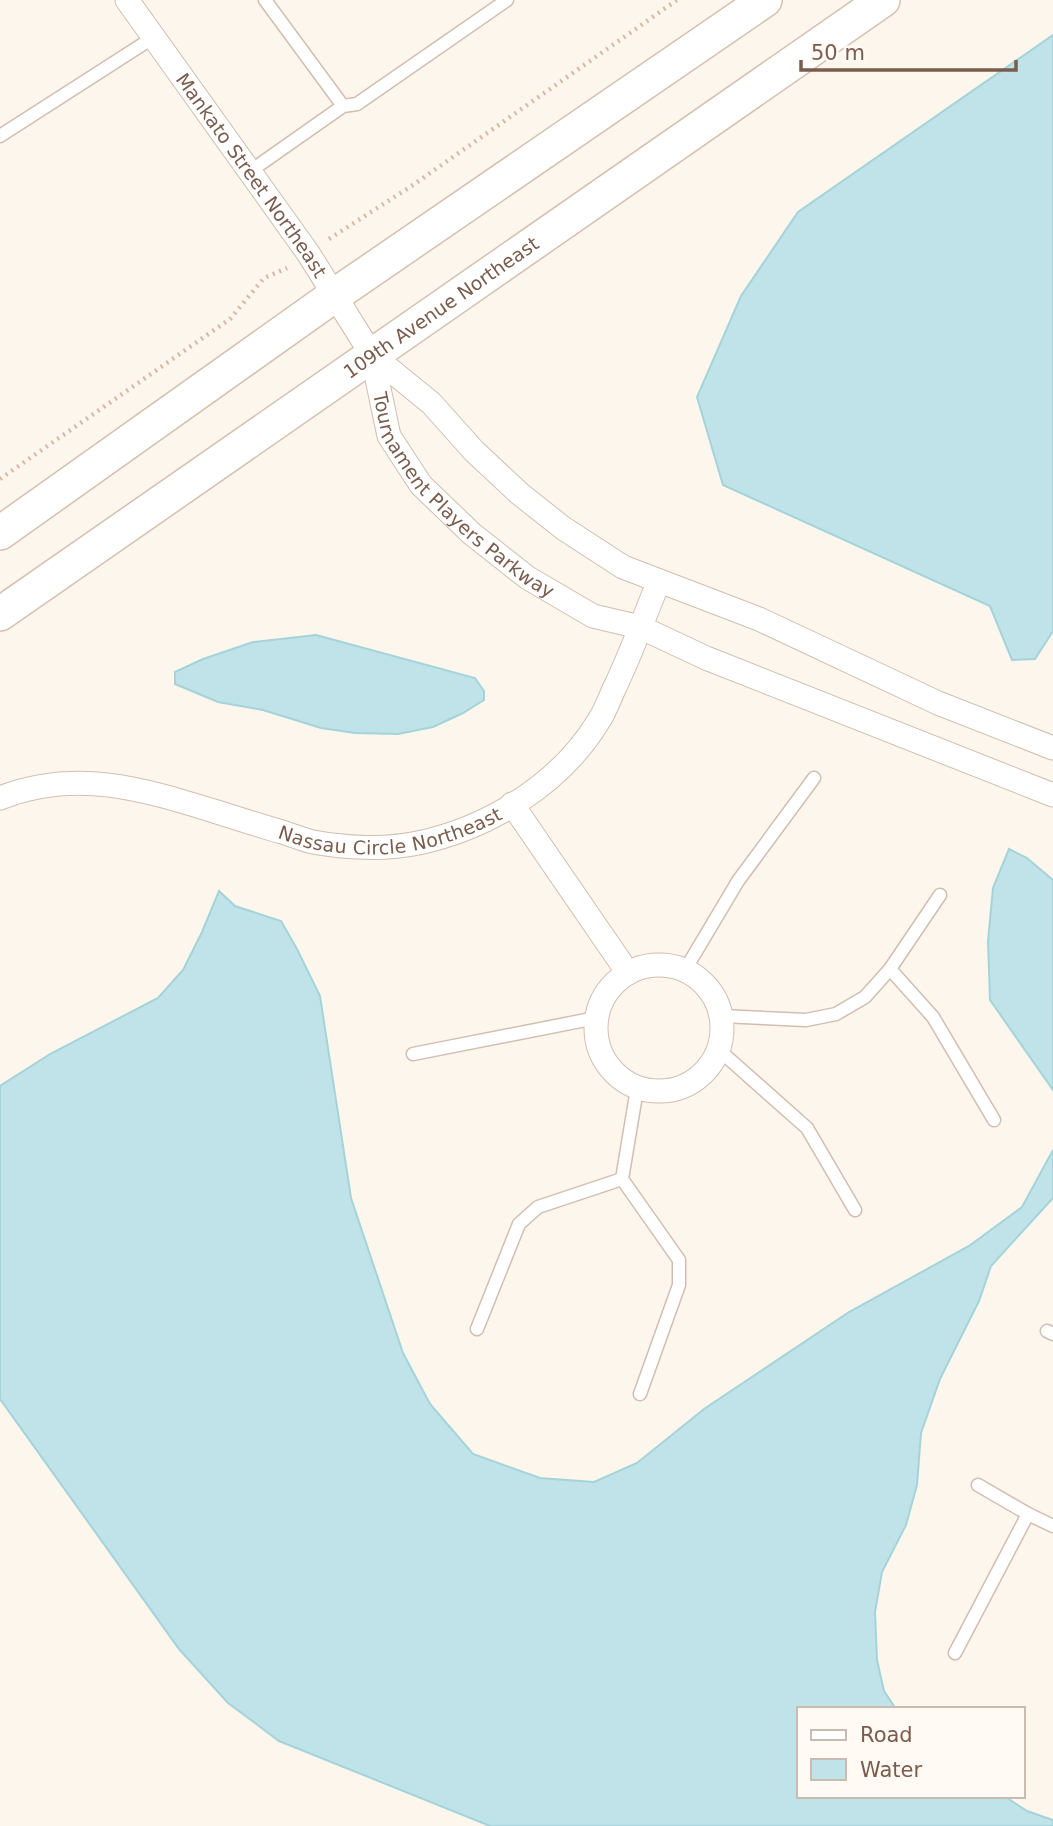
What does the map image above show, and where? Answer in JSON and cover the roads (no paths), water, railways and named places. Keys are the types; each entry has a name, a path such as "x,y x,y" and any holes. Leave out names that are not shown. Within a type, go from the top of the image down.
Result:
{"main road":[{"path":"0,533 335,295 765,0"},
{"name":"109th Avenue Northeast","path":"0,614 883,0"}],"street":[{"name":"Mankato Street Northeast","path":"129,1 308,253 372,355"},
{"name":"Tournament Players Parkway","path":"372,355 431,403 474,451 520,494 563,528 623,567 759,619 938,703 1053,748"},
{"name":"Tournament Players Parkway","path":"372,355 389,436 421,485 472,534 528,578 593,616 640,627 706,658 1053,794"},
{"name":"Nassau Circle Northeast","path":"0,798 17,791 62,783 111,784 161,795 312,842 367,848 417,843 472,827 548,780 574,755 599,721 659,581"},
{"path":"512,804 628,973"},
{"path":"663,965 685,970 705,984 717,1000 723,1025 719,1051 706,1072 679,1089 637,1088 614,1074 598,1048 596,1018 603,998 628,973 663,965"}],"lane":[{"path":"265,0 343,106"},
{"path":"249,172 343,106 356,104 507,0"},
{"path":"0,136 154,37"},
{"path":"685,970 738,881 814,778"},
{"path":"722,1016 806,1020 836,1014 865,997 890,970 940,895"},
{"path":"890,970 933,1017 994,1120"},
{"path":"413,1054 596,1018"},
{"path":"719,1051 807,1128 855,1210"},
{"path":"637,1088 622,1179 679,1260 679,1284 640,1394"},
{"path":"477,1329 519,1224 538,1207 622,1179"},
{"path":"978,1485 1053,1526"},
{"path":"955,1653 1028,1514"}],"water":[{"path":"1053,35 1053,631 1035,659 1012,660 990,606 723,485 697,397 741,296 798,212"},
{"path":"316,635 475,678 484,691 484,700 433,727 398,734 355,733 321,728 263,710 218,702 175,684 175,672 203,659 253,642"},
{"path":"1009,849 1027,858 1053,880 1053,1090 990,1000 988,941 993,888"},
{"path":"219,891 235,906 281,921 320,996 351,1198 403,1353 430,1404 473,1454 540,1478 594,1482 637,1463 704,1409 849,1312 969,1246 1022,1207 1053,1150 1053,1198 991,1266 979,1301 940,1379 921,1433 917,1485 906,1525 882,1572 875,1612 877,1660 884,1691 895,1707 797,1707 797,1798 1007,1798 1027,1811 1053,1820 1053,1826 490,1826 279,1741 228,1703 179,1649 0,1399 0,1086 50,1054 158,998 183,970"}]}
